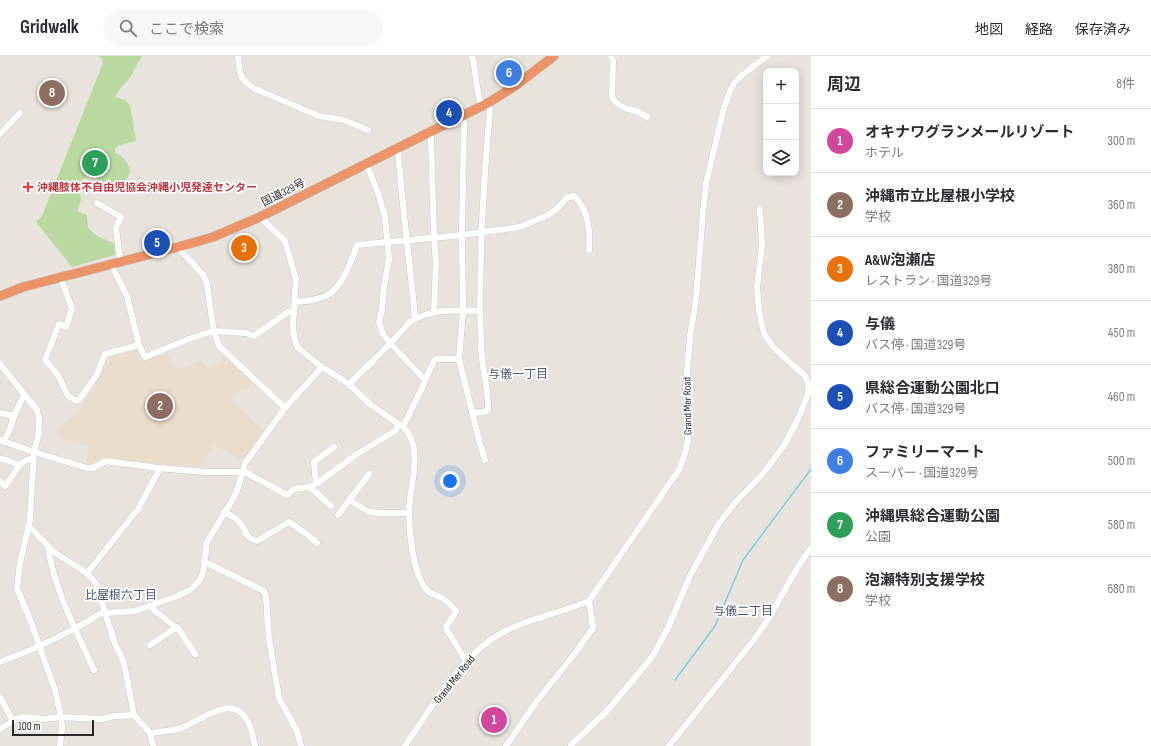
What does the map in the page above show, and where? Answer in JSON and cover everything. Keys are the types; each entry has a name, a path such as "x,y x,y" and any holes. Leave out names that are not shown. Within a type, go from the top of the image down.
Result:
{"highway":[{"name":"国道329号","path":"0,296 18,289 213,237 260,217 485,104 515,86 554,56"}],"street":[{"path":"238,56 240,76 247,84 255,89 318,116 344,120 368,130"},
{"path":"472,56 475,67 479,100 490,110 482,233 480,311 481,345 488,398 488,410 486,412 472,414"},
{"path":"611,56 613,65 612,97 616,103 647,117"},
{"name":"Grand Mer Road","path":"405,746 466,661 493,638 515,627 589,601 680,468 688,438 686,383 687,368 696,299 702,212 706,184 724,108 730,91 734,83 741,76 767,56"},
{"path":"0,134 20,113"},
{"path":"460,117 464,124 462,235 463,310 460,360 472,414 485,460"},
{"path":"429,133 431,138 436,262 434,312"},
{"path":"398,149 415,319"},
{"path":"365,164 370,172 379,196 385,217 388,243 389,259 379,322 383,334 390,343 425,380"},
{"path":"295,302 311,300 329,294 340,281 351,262 357,245 482,233 520,227 548,216 558,208 566,198 574,196 587,216 590,235 588,250"},
{"path":"96,203 121,217 116,227 119,254 122,261"},
{"path":"571,746 608,710 652,657 668,628 690,576 719,523 734,504 765,471 785,444 798,419 808,394 809,386 805,376 774,348 764,334 759,310 757,287 762,246 760,209"},
{"path":"260,217 285,241 296,279 294,338 298,348 322,367 349,384 371,404 401,426 407,431 413,441 415,452 409,513 412,551 423,585 429,594 440,597 451,604 456,611 446,626 466,661"},
{"path":"178,247 204,276 207,285 214,331 219,346 285,408"},
{"path":"111,264 127,296 139,346 145,357 189,339 214,331 246,333 254,336 288,312 294,311"},
{"path":"60,278 72,309 66,327 59,324 45,360 58,375 68,396 76,401 79,400 96,376 105,354 139,346"},
{"path":"349,384 410,322 415,319 434,312 463,310 480,311"},
{"path":"24,395 14,416 10,429 2,440 33,455 87,468 93,468 106,461 158,468 205,472 245,472 286,495 294,489 313,485 357,454 395,431 401,426 424,384 434,361 436,359 460,360"},
{"path":"0,364 37,410 39,420 39,433 33,455 28,526 20,563 17,588 55,690 62,717 60,746"},
{"path":"0,662 40,647 76,629 105,612 135,611 175,598 190,590 200,580 205,562 207,542 238,488 245,463 285,408 322,367"},
{"path":"0,413 14,416"},
{"path":"331,506 313,485 314,462 334,447"},
{"path":"0,481 5,486 20,465 33,455"},
{"path":"0,459 20,465"},
{"path":"87,573 138,509 158,472 158,468"},
{"path":"338,516 369,474"},
{"path":"349,500 369,512 409,513"},
{"path":"224,512 235,517 241,524 246,536 250,539 257,541 289,522 317,543"},
{"path":"28,526 56,553 92,577 96,584 115,644 124,663 134,715 150,733 153,746"},
{"path":"48,545 50,562 65,604 94,670"},
{"path":"668,746 753,641 769,618 796,570 811,548"},
{"path":"205,562 264,591 266,596 270,639 279,698 297,731 301,746"},
{"path":"506,746 536,701 576,652 593,628 589,601"},
{"path":"151,605 154,610 177,627 195,654"},
{"path":"150,645 177,627"},
{"path":"0,697 13,721"},
{"path":"150,733 178,728 220,709 228,708 236,710 243,715 248,722 255,746"},
{"path":"0,729 22,717 45,719 62,717 101,719 115,716 134,715"}],"shaded area":[{"path":"137,349 143,360 168,354 175,370 201,361 208,369 226,357 253,382 248,389 240,390 232,398 233,402 265,432 243,460 214,445 201,467 103,458 91,465 87,464 89,446 63,440 56,429 81,410 110,357"}],"green space":[{"path":"97,56 142,56 131,76 115,97 125,100 130,105 136,141 119,145 115,148 115,152 124,159 129,166 130,170 128,177 124,182 114,185 87,176 79,185 78,192 81,200 78,212 87,215 88,228 97,236 115,244 115,255 72,267 36,222 42,216 103,63 100,57"}],"waterway":[{"path":"675,680 715,626 743,560 811,469"}],"place":[{"name":"ファミリーマート","path":"509,73"},
{"name":"泡瀬特別支援学校","path":"52,93"},
{"name":"与儀","path":"449,113"},
{"name":"沖縄県総合運動公園","path":"95,163"},
{"name":"沖縄肢体不自由児協会沖縄小児発達センター","path":"28,187"},
{"name":"県総合運動公園北口","path":"157,243"},
{"name":"A&W泡瀬店","path":"244,248"},
{"name":"沖縄市立比屋根小学校","path":"160,406"},
{"name":"オキナワグランメールリゾート","path":"494,720"}],"district":[{"name":"与儀一丁目","path":"518,374"},
{"name":"比屋根六丁目","path":"121,595"},
{"name":"与儀二丁目","path":"743,611"}]}
